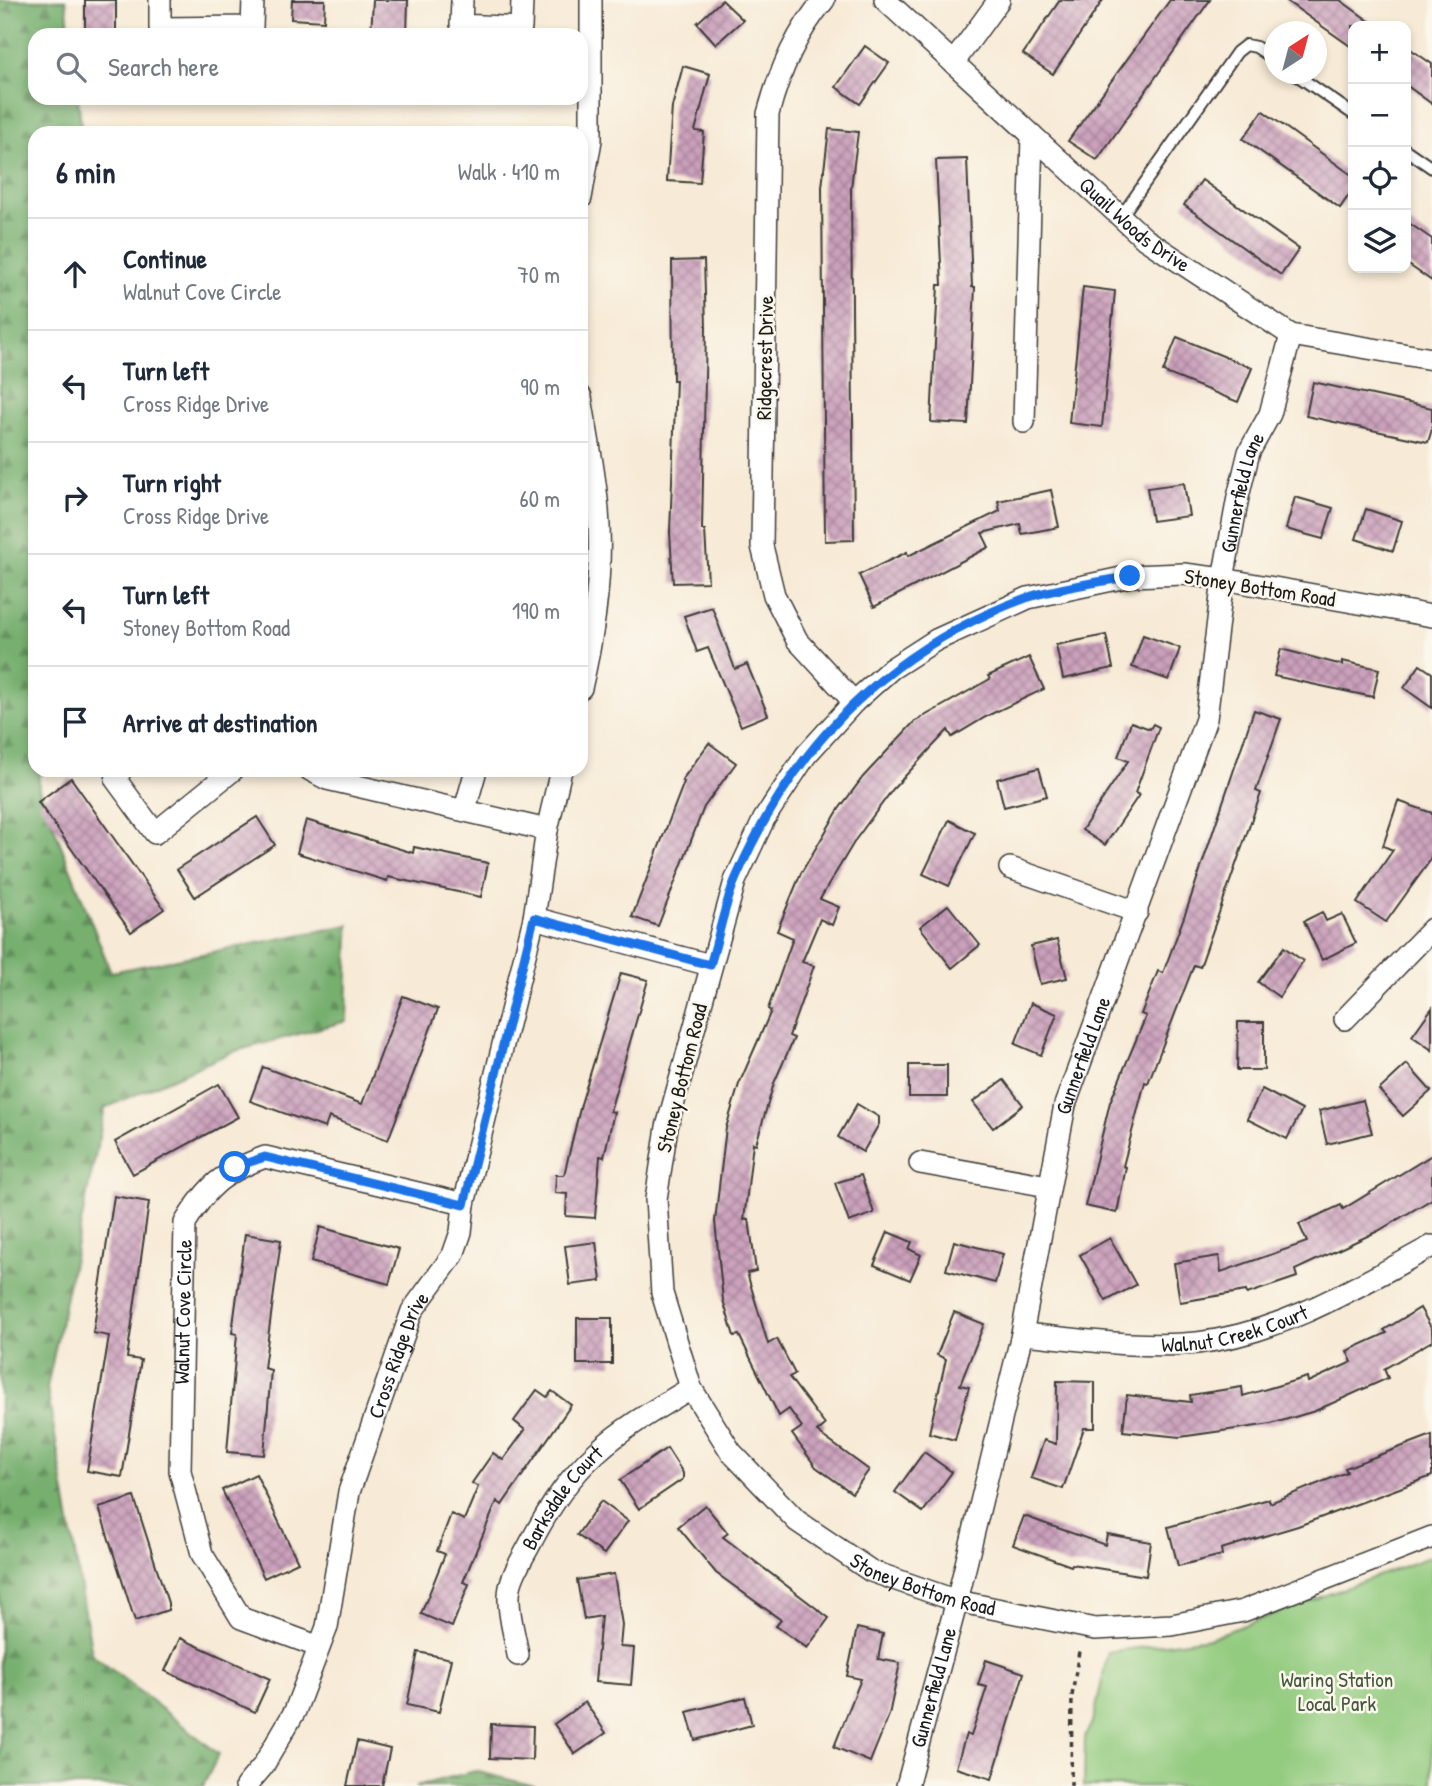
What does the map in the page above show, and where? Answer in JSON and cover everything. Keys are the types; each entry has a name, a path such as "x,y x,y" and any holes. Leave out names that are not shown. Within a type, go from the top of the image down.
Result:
{"street":[{"path":"160,0 160,28 252,27 253,0"},
{"path":"462,0 461,25 521,28 522,0"},
{"path":"588,157 591,140 590,0"},
{"name":"Ridgecrest Drive","path":"824,0 807,20 779,74 768,114 762,546 774,595 797,640 854,702"},
{"name":"Quail Woods Drive","path":"885,0 1144,239 1291,335 1432,359"},
{"path":"954,62 999,0"},
{"path":"1024,422 1032,135"},
{"name":"Gunnerfield Lane","path":"907,1786 957,1601 1022,1334 1065,1105 1206,719 1223,579 1249,452 1270,414 1291,335"},
{"path":"588,444 598,511 599,578 588,658"},
{"name":"Stoney Bottom Road","path":"1432,616 1223,579 1184,574 1130,576 1028,598 936,640 891,670 854,702 806,755 764,819 735,881 667,1128 656,1199 662,1293 691,1388 731,1452 796,1521 871,1571 957,1601 1096,1629 1172,1625 1243,1611 1432,1537"},
{"path":"118,777 116,780 155,833 224,777"},
{"path":"323,777 547,830"},
{"path":"465,809 474,777"},
{"name":"Cross Ridge Drive","path":"246,1786 262,1766 295,1711 317,1646 327,1627 349,1492 412,1311 453,1255 461,1232 464,1205 534,918 547,830 559,777"},
{"path":"1010,868 1137,912"},
{"path":"534,918 710,965"},
{"path":"1345,1019 1432,929"},
{"name":"Walnut Cove Circle","path":"317,1646 241,1618 202,1554 180,1471 186,1223 205,1190 235,1167 265,1157 464,1205"},
{"path":"920,1163 1048,1186"},
{"name":"Walnut Creek Court","path":"1022,1334 1143,1345 1198,1343 1247,1333 1323,1305 1432,1246"},
{"name":"Barksdale Court","path":"518,1655 509,1595 516,1570 549,1506 573,1473 621,1429 691,1388"}],"lane":[{"path":"1120,218 1237,52 1246,46 1256,47 1264,52"},
{"path":"1310,84 1348,110"},
{"path":"1411,153 1432,168"}],"path":[{"path":"1071,1786 1072,1696 1079,1651"}],"green space":[{"path":"0,0 66,0 69,28 28,28 28,105 79,105 81,126 28,126 28,777 39,777 39,789 111,972 349,925 347,1021 232,1052 105,1108 47,1388 92,1654 219,1754 203,1786 0,1786"},
{"name":"Waring Station Local Park","path":"1432,1556 1432,1786 1084,1786 1085,1737 1094,1718 1108,1652 1209,1638"},
{"path":"475,1771 535,1786 416,1786"}],"building":[{"path":"85,0 116,0 116,28 85,28"},
{"path":"292,0 325,0 324,21 291,19"},
{"path":"373,0 408,0 407,28 371,28"},
{"path":"722,0 743,20 716,44 697,23"},
{"path":"1060,0 1103,0 1053,74 1023,54"},
{"path":"1170,0 1210,0 1097,160 1068,141"},
{"path":"1285,0 1340,0 1369,21 1348,21 1348,44 1327,30 1327,21 1315,21"},
{"path":"865,46 889,63 860,104 836,87"},
{"path":"1411,49 1432,64 1432,104 1411,89"},
{"path":"683,66 710,74 695,131 704,132 700,183 667,181 672,107"},
{"path":"1263,111 1348,172 1348,196 1340,208 1243,139"},
{"path":"829,129 858,132 851,188 854,540 825,541 822,187"},
{"path":"967,159 972,287 975,287 968,424 931,422 938,285 942,285 936,160"},
{"path":"1202,180 1299,249 1281,275 1184,205"},
{"path":"1411,224 1432,239 1432,281 1411,266"},
{"path":"704,260 706,327 702,530 705,530 708,582 673,583 670,532 676,380 673,380 672,261"},
{"path":"1083,287 1115,291 1102,427 1069,423"},
{"path":"1177,337 1252,368 1238,402 1163,372"},
{"path":"1313,382 1432,408 1432,429 1428,442 1306,416"},
{"path":"1184,483 1189,516 1152,521 1147,488"},
{"path":"1051,490 1059,527 1022,534 1020,524 982,533 989,547 874,607 859,575 907,552 908,556 1000,511 998,501"},
{"path":"1295,497 1333,508 1323,539 1286,529"},
{"path":"1366,509 1402,521 1393,551 1356,539"},
{"path":"712,607 735,669 747,664 768,715 741,726 708,648 697,652 684,616"},
{"path":"1106,635 1113,668 1063,679 1056,645"},
{"path":"1143,635 1180,648 1169,680 1132,667"},
{"path":"1281,649 1342,665 1342,661 1379,669 1373,697 1274,676"},
{"path":"1029,657 1044,689 989,715 952,737 948,730 893,789 856,839 820,899 839,907 832,925 820,919 802,962 814,966 789,1036 794,1038 774,1083 756,1144 753,1143 744,1220 749,1219 756,1271 747,1273 768,1344 777,1339 795,1374 789,1377 825,1425 817,1432 869,1470 852,1493 816,1467 792,1434 802,1427 789,1409 779,1416 739,1335 734,1336 723,1300 715,1221 726,1128 739,1084 771,1011 768,1009 793,938 777,931 801,873 839,809 863,777 914,722 990,679 988,676"},
{"path":"1420,665 1432,673 1432,708 1404,688"},
{"path":"1254,710 1281,719 1256,791 1261,793 1200,967 1194,965 1148,1083 1145,1082 1123,1166 1126,1167 1117,1213 1085,1206 1110,1102 1146,1016 1141,1014 1158,971 1163,973 1188,906"},
{"path":"1131,722 1150,729 1153,724 1159,727 1135,793 1139,795 1105,845 1082,830 1128,761 1118,757"},
{"path":"709,743 736,763 704,807 658,926 632,917 684,782 682,780"},
{"path":"1039,768 1047,796 1004,807 997,779"},
{"path":"71,778 164,909 131,932 38,802"},
{"path":"1398,801 1432,813 1432,852 1429,862 1386,922 1357,903 1393,850 1383,846"},
{"path":"257,817 275,845 195,897 177,869"},
{"path":"306,820 413,853 414,847 488,863 481,897 388,877 387,881 297,853"},
{"path":"949,820 975,833 949,886 923,874"},
{"path":"948,905 980,945 952,968 920,927"},
{"path":"1322,912 1326,921 1342,914 1356,943 1322,960 1304,921"},
{"path":"1057,940 1067,978 1040,984 1031,946"},
{"path":"1284,947 1303,961 1279,997 1258,982"},
{"path":"621,973 648,980 610,1111 614,1112 604,1157 600,1156 595,1218 566,1216 567,1194 555,1193 556,1175 564,1175 581,1104"},
{"path":"403,996 438,1009 388,1140 329,1117 325,1128 250,1101 263,1067 362,1104"},
{"path":"1031,1003 1057,1014 1041,1055 1015,1044"},
{"path":"1432,1008 1432,1050 1412,1036"},
{"path":"1238,1022 1264,1022 1264,1070 1237,1070"},
{"path":"1407,1064 1431,1091 1403,1116 1379,1090"},
{"path":"909,1065 947,1065 947,1097 909,1097"},
{"path":"1004,1080 1023,1105 993,1128 973,1102"},
{"path":"219,1084 238,1117 133,1174 115,1142"},
{"path":"1262,1089 1302,1110 1287,1139 1247,1119"},
{"path":"1363,1100 1372,1133 1327,1144 1319,1111"},
{"path":"857,1104 879,1117 879,1124 863,1152 838,1137"},
{"path":"1432,1155 1432,1199 1378,1231 1295,1270 1297,1277 1247,1294 1246,1291 1180,1302 1174,1263 1219,1256 1221,1272 1307,1242 1299,1224 1341,1205 1343,1209"},
{"path":"861,1175 874,1213 849,1222 835,1183"},
{"path":"114,1196 149,1202 127,1358 141,1360 122,1477 87,1471 109,1336 93,1333"},
{"path":"320,1227 399,1249 389,1284 311,1262"},
{"path":"888,1232 912,1242 909,1249 921,1255 910,1280 874,1265"},
{"path":"245,1234 281,1240 264,1368 271,1370 264,1455 227,1452 237,1334 232,1333"},
{"path":"1110,1238 1136,1285 1106,1301 1080,1255"},
{"path":"954,1241 1003,1254 995,1283 946,1270"},
{"path":"596,1242 601,1281 570,1285 565,1246"},
{"path":"1420,1308 1432,1329 1432,1341 1384,1369 1388,1378 1315,1411 1271,1424 1180,1437 1123,1431 1127,1395 1191,1402 1190,1395 1242,1387 1243,1396 1307,1377 1308,1382 1352,1362 1347,1351 1387,1333 1384,1330"},
{"path":"954,1312 984,1324 960,1385 969,1387 955,1440 929,1433 946,1359 937,1355"},
{"path":"577,1318 612,1318 612,1364 577,1364"},
{"path":"1057,1381 1095,1382 1095,1428 1084,1428 1063,1489 1031,1478 1044,1440 1056,1444"},
{"path":"537,1390 547,1397 552,1391 571,1405 502,1505 497,1501 463,1582 469,1584 452,1627 421,1614 445,1554 437,1551 451,1514 464,1520 478,1487 472,1483 493,1453 503,1460 525,1430 514,1421"},
{"path":"1432,1435 1432,1476 1298,1526 1221,1549 1222,1555 1178,1566 1168,1527 1269,1499 1270,1503 1347,1472 1345,1468"},
{"path":"667,1448 683,1473 683,1479 639,1509 620,1480"},
{"path":"924,1452 952,1472 923,1512 895,1492"},
{"path":"256,1474 298,1562 264,1578 222,1490"},
{"path":"134,1497 168,1603 168,1610 135,1621 99,1508"},
{"path":"601,1501 628,1521 604,1554 577,1535"},
{"path":"705,1505 728,1533 723,1537 829,1618 807,1648 776,1626 781,1620 716,1573 678,1527"},
{"path":"1024,1516 1105,1545 1107,1534 1151,1542 1146,1576 1072,1564 1071,1566 1013,1545"},
{"path":"614,1574 622,1625 620,1647 634,1648 631,1685 595,1682 601,1616 584,1619 577,1580"},
{"path":"857,1628 883,1634 878,1659 900,1663 889,1715 870,1762 834,1747 861,1679 847,1676"},
{"path":"180,1638 270,1679 255,1712 165,1671"},
{"path":"418,1652 451,1659 439,1712 407,1705"},
{"path":"986,1660 1024,1673 992,1779 956,1768 966,1734 971,1736 987,1687 978,1685"},
{"path":"745,1697 752,1725 695,1740 687,1712"},
{"path":"585,1702 606,1733 575,1754 554,1724"},
{"path":"491,1724 533,1726 532,1760 490,1758"},
{"path":"357,1741 390,1749 382,1786 347,1786"}],"route":[{"path":"235,1167 265,1157 464,1205 534,918 710,965 735,881 764,819 806,755 854,702 891,670 936,640 1028,598 1130,576"}]}
